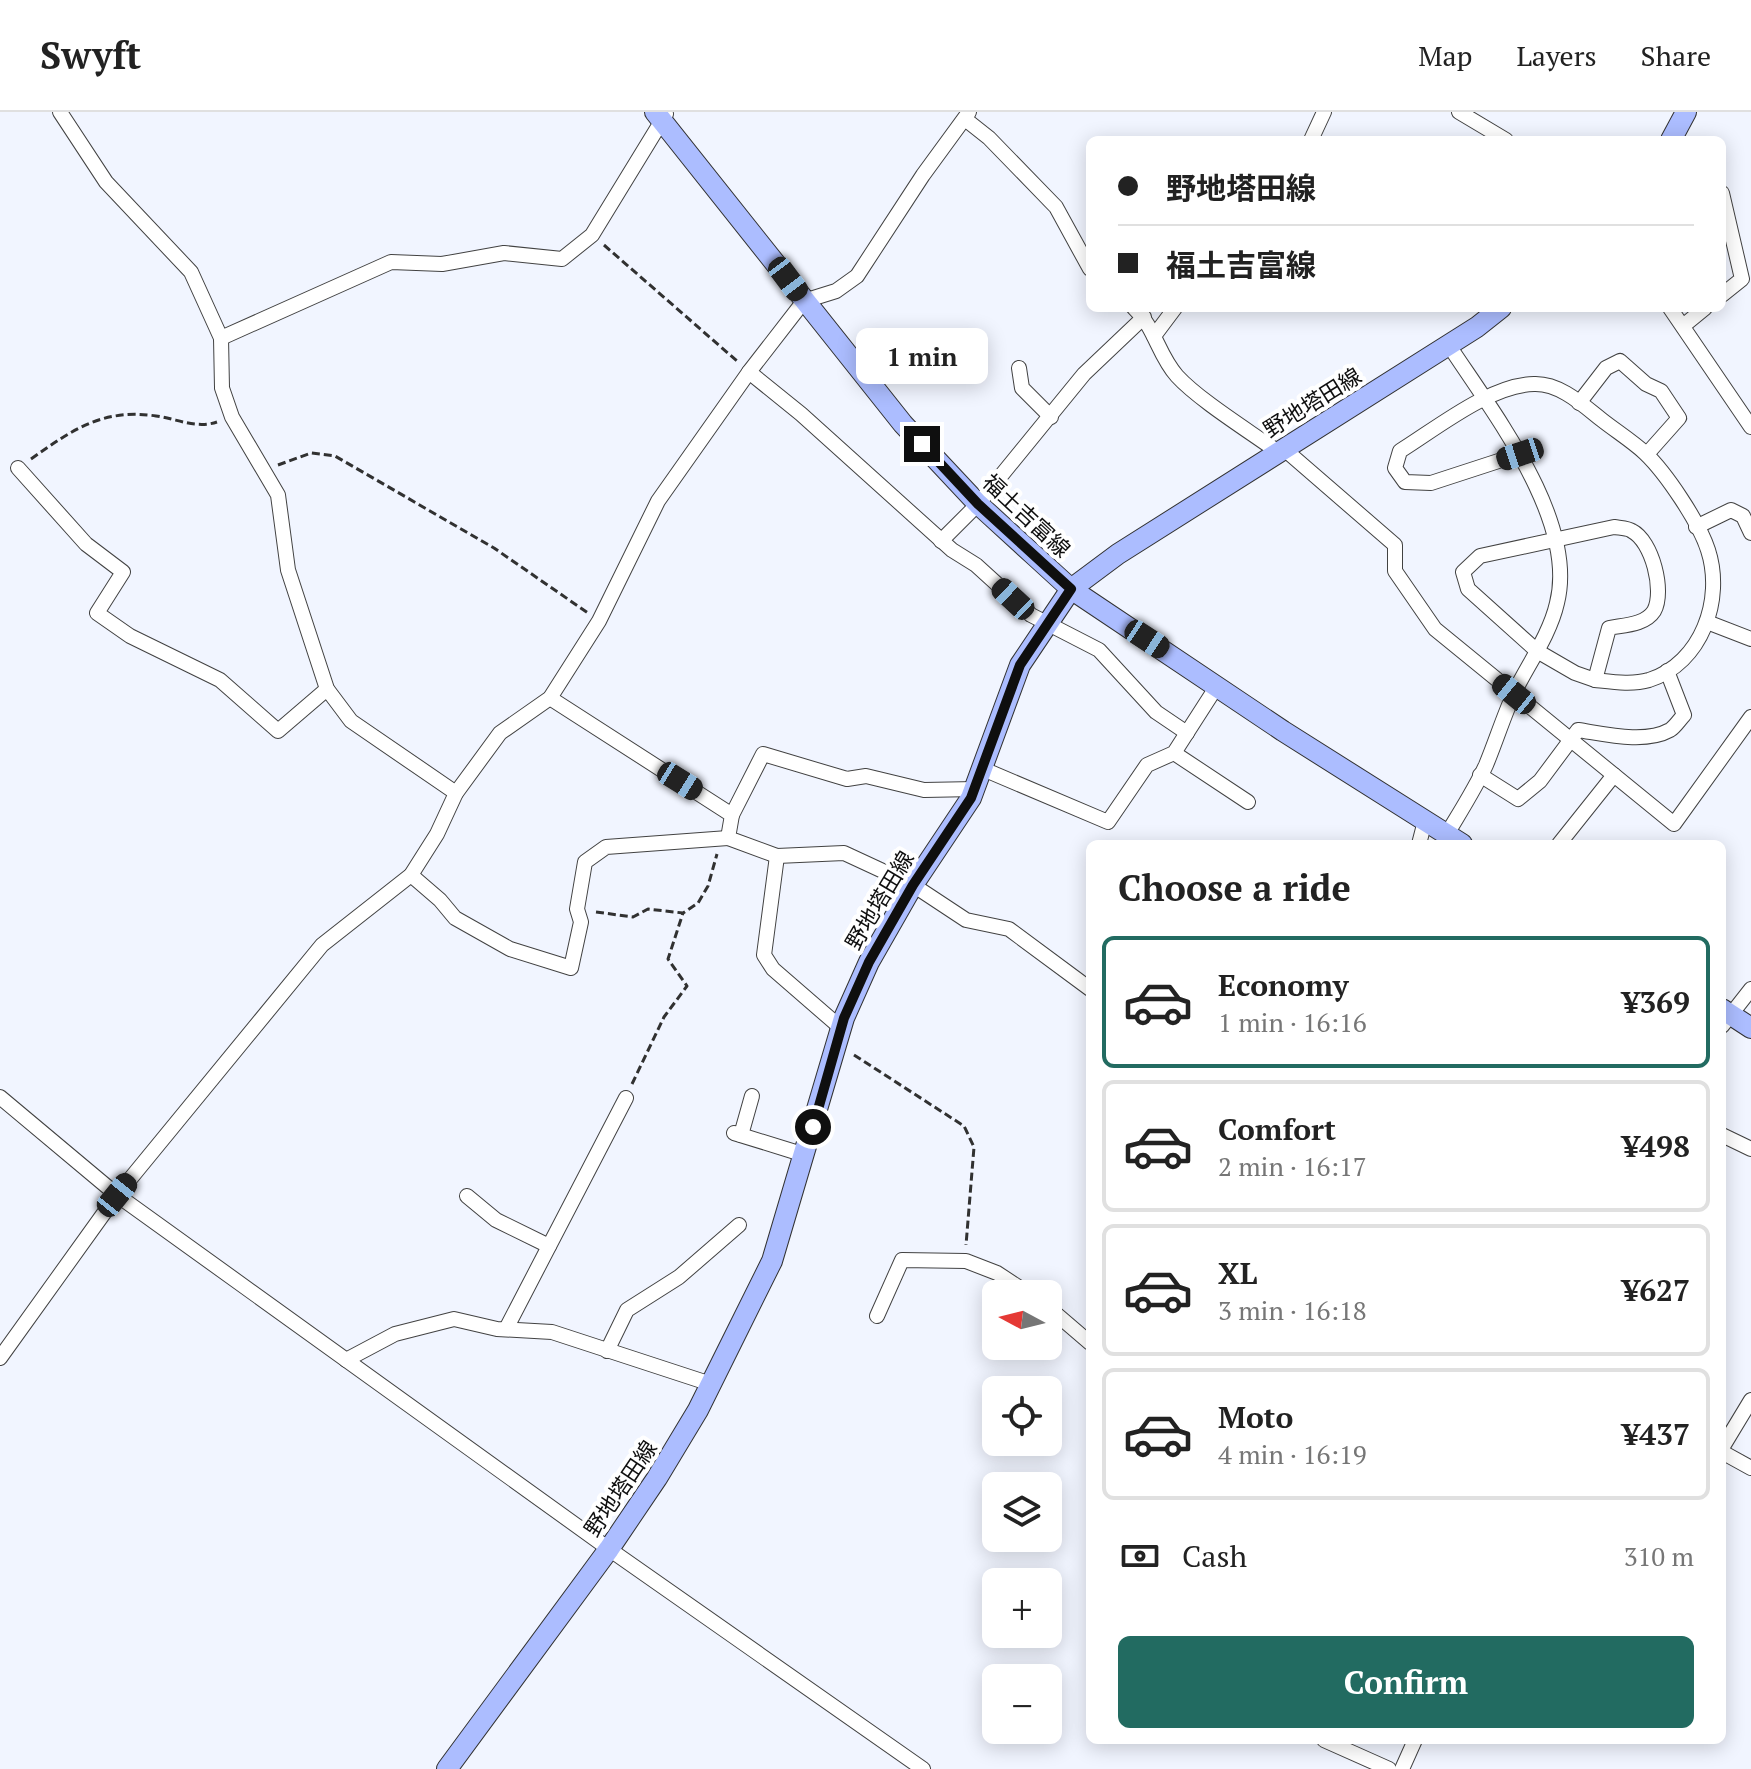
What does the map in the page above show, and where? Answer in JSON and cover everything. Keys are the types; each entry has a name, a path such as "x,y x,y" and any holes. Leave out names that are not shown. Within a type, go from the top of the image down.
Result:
{"main road":[{"name":"福土吉富線","path":"661,115 903,424 978,504 1071,589 1455,839"},
{"name":"野地塔田線","path":"447,1769 609,1549 657,1478 711,1384 772,1261 839,1036 869,962 913,885 975,789 1020,665 1047,622 1071,589 1118,554 1495,312"},
{"path":"1726,1017 1751,1028"}],"street":[{"path":"60,112 106,182 191,272 221,338 222,388 232,417 278,495 288,570 327,689 351,721 456,793"},
{"path":"1313,136 1324,112"},
{"path":"1459,112 1499,136"},
{"path":"221,338 391,262 442,264 504,253 562,259 592,235 661,115"},
{"path":"0,1358 117,1195 322,945 411,875 437,834 456,793 500,733 550,698 599,621 658,501 749,372 804,301 836,291 857,276 923,175 967,115 1056,207 1086,262"},
{"path":"1726,208 1747,284 1726,293"},
{"path":"941,541 978,504 1139,312 1154,336 1162,357 1179,379 1280,450 1395,545 1395,571 1435,629 1674,824 1751,717"},
{"path":"1154,336 1172,312"},
{"path":"1673,312 1751,427"},
{"path":"1683,326 1700,312"},
{"path":"1448,344 1530,471 1556,539 1560,574 1557,603 1537,651 1514,694 1455,839"},
{"path":"1579,403 1606,368 1620,361 1646,384 1661,391 1679,418 1647,454"},
{"path":"1019,368 1022,388 1051,417"},
{"path":"749,372 801,414 941,541 976,565 1031,615 1099,650 1156,712 1187,733"},
{"path":"1520,454 1431,483 1405,482 1395,468 1400,451 1484,400 1513,386 1537,384 1557,388 1647,454 1685,506 1708,550 1712,593 1707,622 1694,649 1667,671 1649,680 1626,683 1595,680 1575,673 1537,651 1468,589 1463,572 1480,556 1614,527 1631,530 1643,540 1657,575 1658,597 1653,612 1641,622 1609,628 1595,680"},
{"path":"18,468 86,544 123,572 97,613 108,621 130,636 220,680 278,731 327,689"},
{"path":"1696,527 1731,510 1743,516 1751,533"},
{"path":"1707,622 1751,639"},
{"path":"1480,775 1518,799 1540,781 1569,738 1578,730 1613,736 1645,736 1671,730 1684,715 1667,671"},
{"path":"983,769 1108,822 1147,765 1174,753 1217,686"},
{"path":"550,698 732,815"},
{"path":"1174,753 1248,802"},
{"path":"724,838 732,815 763,754 847,779 866,776 924,790 975,789"},
{"path":"1562,840 1614,775"},
{"path":"1420,840 1425,821"},
{"path":"411,875 455,918 510,949 571,968 581,922 577,909 585,862 606,847 724,838 777,856 844,853 913,885 966,920 1009,929 1086,986"},
{"path":"777,856 764,955 773,969 839,1036"},
{"path":"1726,1016 1751,989"},
{"path":"752,1096 738,1134 805,1155"},
{"path":"0,1097 117,1195 609,1549 923,1769"},
{"path":"506,1329 626,1098"},
{"path":"1726,1137 1751,1149"},
{"path":"467,1196 496,1220 549,1246"},
{"path":"607,1351 627,1310 679,1277 739,1225"},
{"path":"877,1316 902,1260 966,1261 1008,1280"},
{"path":"346,1360 395,1334 454,1319 506,1329 552,1332 711,1384"},
{"path":"1062,1319 1086,1340"},
{"path":"1726,1443 1751,1400"},
{"path":"1726,1452 1751,1468"},
{"path":"1333,1744 1389,1769"},
{"path":"1402,1769 1413,1744"}],"path":[{"path":"592,235 749,372"},
{"path":"18,468 70,432 107,415 154,416 204,427 232,417"},
{"path":"263,471 311,453 335,456 494,548 599,621"},
{"path":"626,1098 664,1017 687,986 668,959 683,913 698,903 708,886 724,838"},
{"path":"577,909 633,917 648,909 683,913"},
{"path":"839,1036 964,1126 974,1147 966,1217 966,1261"}],"route":[{"path":"813,1127 844,1018 869,962 913,885 971,798 1020,665 1071,589 978,504 922,444"}]}
